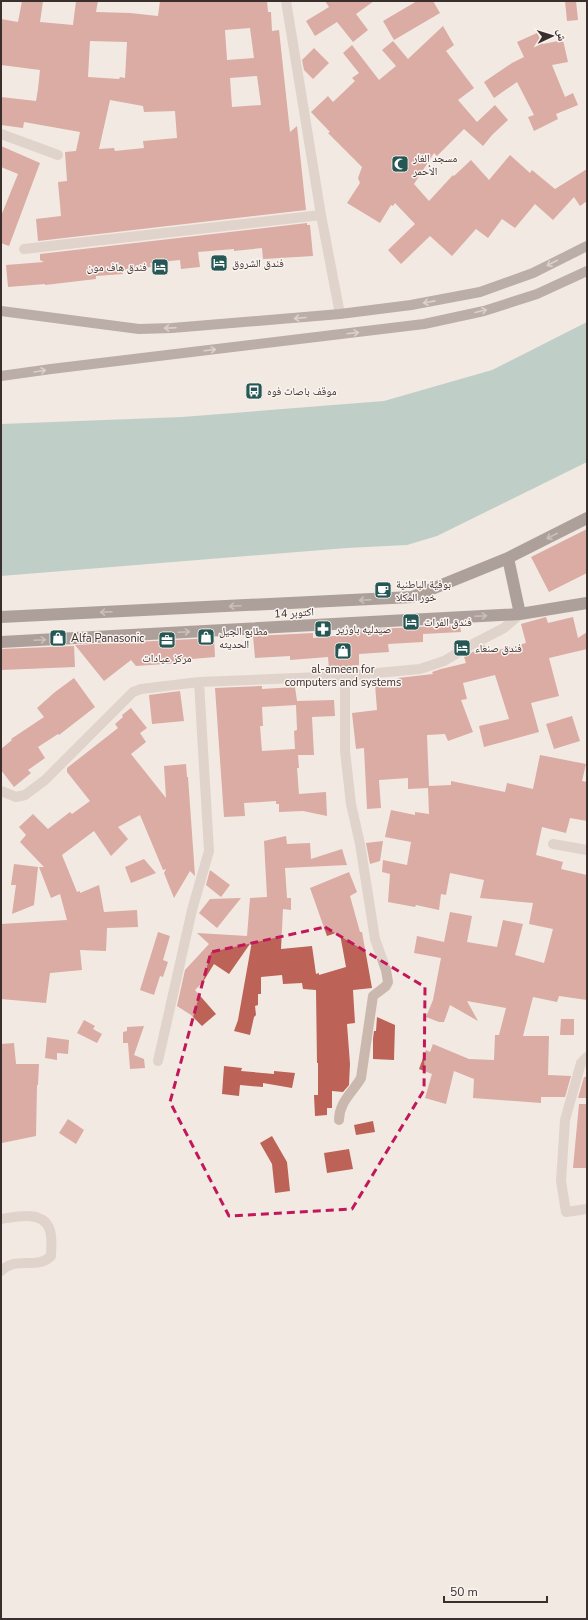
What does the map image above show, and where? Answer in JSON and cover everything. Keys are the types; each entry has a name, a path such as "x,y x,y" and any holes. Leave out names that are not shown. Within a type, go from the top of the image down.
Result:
{"highway":[{"path":"1,617 412,598 508,558 587,518"},
{"path":"508,558 520,614"},
{"name":"14 اكتوبر","path":"1,642 520,614 587,604"}],"main road":[{"path":"1,312 139,328 172,328 340,314 411,305 480,292 533,273 587,246"},
{"path":"1,376 424,324 484,311 537,294 587,271"}],"street":[{"path":"286,1 321,215 340,314"},
{"path":"1,134 58,154"},
{"path":"24,249 321,215"},
{"path":"1,791 16,797 25,795 45,780 134,692 141,689 199,682 345,676 420,669 444,661 504,628 520,614"},
{"path":"339,1120 339,1115 346,1097 356,1088 361,1078 373,996 386,986 388,982 386,970 375,939 360,844 351,804 345,751 345,676"},
{"path":"158,1061 192,910 209,851 199,682"},
{"path":"553,844 587,850"},
{"path":"587,1057 581,1064 565,1120 561,1181 566,1212 587,1209"},
{"path":"1,1219 33,1216 44,1223 49,1227 51,1256 47,1261 12,1263 1,1271"}],"highlighted area":[{"path":"325,927 425,987 424,1090 352,1209 229,1216 170,1102 211,952"}],"water":[{"path":"587,322 587,462 437,536 407,545 347,548 1,576 1,424 182,417 384,401 492,370"}],"building":[{"path":"22,1 43,1 40,22 73,25 76,1 98,1 96,12 158,16 160,1 267,1 268,12 271,12 272,31 279,30 290,132 297,126 306,210 38,241 36,219 61,216 58,182 67,181 65,152 76,151 80,132 24,122 23,128 1,125 1,97 36,101 38,89 40,70 1,65 1,19 18,22","holes":["250,28 254,58 227,60 225,30","90,41 127,42 125,78 88,77","257,76 261,105 232,107 230,78","110,100 143,106 144,112 175,111 177,138 143,141 144,148 115,151 114,148 99,149"]},
{"path":"325,1 374,1 356,14 368,30 353,42 337,22 315,36 306,21 329,7"},
{"path":"417,1 433,1 440,13 394,40 383,21"},
{"path":"565,1 576,1 578,20 567,21"},
{"path":"443,26 454,45 446,51 474,88 458,100 477,122 495,105 508,120 483,146 464,129 437,156 434,153 414,184 429,201 453,175 454,176 471,160 489,180 510,155 530,173 532,170 555,189 587,169 587,201 580,206 574,197 553,220 535,204 515,228 502,219 488,238 476,229 452,256 430,236 401,264 388,250 415,224 395,203 393,206 391,205 380,223 347,203 360,183 358,178 362,167 328,133 330,132 311,112 328,96 333,102 355,81 352,78 359,73 343,53 352,45 379,80 396,66 382,50 393,41 408,59"},
{"path":"537,33 543,44 563,40 568,62 552,65 565,97 573,93 578,105 556,114 558,119 534,131 528,117 534,115 517,82 494,98 484,82 512,63 524,57 517,42"},
{"path":"314,48 329,63 313,79 304,70 302,60"},
{"path":"1,146 40,163 9,246 1,243 1,216 18,174 1,167"},
{"path":"307,223 307,225 310,225 313,256 263,259 262,248 234,251 234,249 198,252 200,267 181,269 180,260 150,263 151,267 122,270 123,274 96,276 96,279 45,285 8,287 6,265 44,262 40,260 40,254"},
{"path":"587,529 587,573 549,592 531,557"},
{"path":"546,617 548,623 573,617 578,638 587,632 587,649 549,658 559,696 531,703 539,732 484,747 479,726 509,719 495,675 463,683 467,699 461,700 473,732 448,741 445,734 427,735 429,786 451,785 451,781 505,792 507,783 533,789 540,755 586,764 582,781 587,782 587,821 570,818 566,833 542,827 536,855 563,862 561,869 587,875 587,1000 559,996 557,1002 533,997 523,1036 549,1036 548,1075 571,1076 565,1097 541,1097 541,1103 473,1098 474,1079 454,1071 446,1104 425,1098 432,1074 419,1069 426,1050 430,1052 433,1044 469,1059 494,1060 495,1035 499,1035 506,1008 467,1001 478,1021 450,1005 444,1022 439,1022 426,1017 433,1000 441,958 414,953 417,936 444,942 450,912 472,916 467,942 497,947 503,920 523,924 515,955 544,963 553,929 529,924 533,903 480,898 484,880 450,873 446,895 441,894 439,910 416,905 415,907 388,902 390,874 382,872 383,860 407,865 411,842 385,837 391,810 415,815 415,812 429,814 428,788 408,789 408,778 379,780 381,808 367,809 364,748 356,749 352,713 377,710 375,684 398,682 398,678 433,674 432,672 466,663 464,657 485,645 487,653 526,643 521,624"},
{"path":"460,625 461,632 423,634 423,642 388,644 389,652 359,654 359,665 329,669 328,657 290,660 290,656 255,658 253,636 313,633 313,638 356,634 355,630"},
{"path":"214,638 215,657 180,660 180,663 136,666 131,660 104,681 75,645"},
{"path":"74,646 75,667 1,670 1,649"},
{"path":"74,678 95,707 59,735 58,734 38,747 45,758 28,770 31,773 14,787 1,770 1,749 12,740 11,739 44,717 37,708"},
{"path":"262,686 262,689 295,687 297,701 334,700 335,716 312,717 314,755 298,755 299,768 297,768 299,794 326,792 327,816 303,811 279,812 279,804 276,804 276,801 244,803 245,816 224,817 215,688","holes":["296,705 297,730 294,731 295,749 262,751 260,726 263,726 262,707"]},
{"path":"180,691 184,721 152,724 149,695"},
{"path":"131,708 147,728 140,733 146,742 131,754 166,798 164,766 186,764 195,876 190,871 174,898 164,873 166,869 163,870 140,815 118,827 128,839 111,856 94,831 62,855 77,892 80,891 80,893 99,885 104,912 137,910 138,927 107,928 106,951 80,950 82,970 50,973 46,1003 1,999 1,924 67,920 60,894 51,898 39,867 44,867 20,842 26,835 19,827 33,814 48,829 70,812 72,814 90,801 67,772 67,768 118,728 115,724 123,717 122,715"},
{"path":"572,716 580,741 554,749 546,724"},
{"path":"286,836 287,844 310,843 311,859 342,849 347,865 285,868 287,898 291,898 291,910 283,909 281,949 312,946 316,974 319,973 319,975 346,967 340,934 336,933 327,936 310,888 349,872 357,892 350,896 360,932 362,932 372,988 353,990 355,1023 347,1024 350,1064 349,1085 343,1092 332,1091 332,1108 327,1108 327,1115 315,1116 314,1095 318,1095 316,990 303,989 302,983 283,984 282,975 261,977 261,994 258,994 258,1005 255,1006 256,1015 254,1017 250,1035 234,1031 238,1020 252,941 229,974 214,964 203,982 195,990 216,1014 202,1026 191,1015 177,1006 185,970 209,944 197,933 247,936 250,898 267,897 264,841"},
{"path":"383,841 380,861 370,864 366,843"},
{"path":"144,859 156,873 131,883 125,867"},
{"path":"14,864 38,867 34,905 12,914 16,885 11,885"},
{"path":"210,870 230,885 221,897 206,885"},
{"path":"241,898 217,928 199,913 210,899"},
{"path":"158,932 170,936 163,960 168,962 163,977 160,976 154,995 140,990"},
{"path":"377,1017 395,1025 394,1060 373,1059 373,1039 374,1031 376,1031"},
{"path":"561,1019 574,1019 574,1035 560,1035"},
{"path":"84,1020 95,1026 93,1029 102,1034 97,1043 77,1033"},
{"path":"144,1026 134,1055 144,1059 145,1068 130,1069 128,1043 123,1043 123,1032 127,1031 127,1027"},
{"path":"47,1037 69,1040 68,1054 57,1053 57,1060 45,1058"},
{"path":"14,1043 16,1064 39,1064 36,1136 2,1143 1,1044"},
{"path":"224,1066 242,1068 241,1071 274,1074 274,1071 295,1073 292,1088 263,1083 263,1087 240,1085 239,1096 222,1094"},
{"path":"584,1077 587,1077 587,1098 578,1098"},
{"path":"579,1104 587,1104 587,1168 573,1168"},
{"path":"68,1119 84,1130 76,1144 59,1133"},
{"path":"373,1121 375,1132 356,1135 354,1125"},
{"path":"272,1136 287,1162 290,1191 275,1193 272,1164 260,1143"},
{"path":"349,1149 353,1169 327,1173 324,1153"}],"place":[{"name":"مسجد الغار الأحمر","path":"400,164"},
{"name":"فندق الشروق","path":"219,263"},
{"name":"فندق هاف مون","path":"160,267"},
{"name":"موقف باصات فوه","path":"254,391"},
{"name":"بوفية الباطنية خور المكلا","path":"383,590"},
{"name":"فندق الفرات","path":"411,622"},
{"name":"صيدليه باوزير","path":"323,629"},
{"name":"مطابع الجيل الحديثه","path":"206,637"},
{"name":"Alfa Panasonic","path":"58,638"},
{"name":"مركز عيادات","path":"167,640"},
{"name":"فندق صنعاء","path":"462,648"},
{"name":"al-ameen for computers and systems","path":"343,651"}]}
